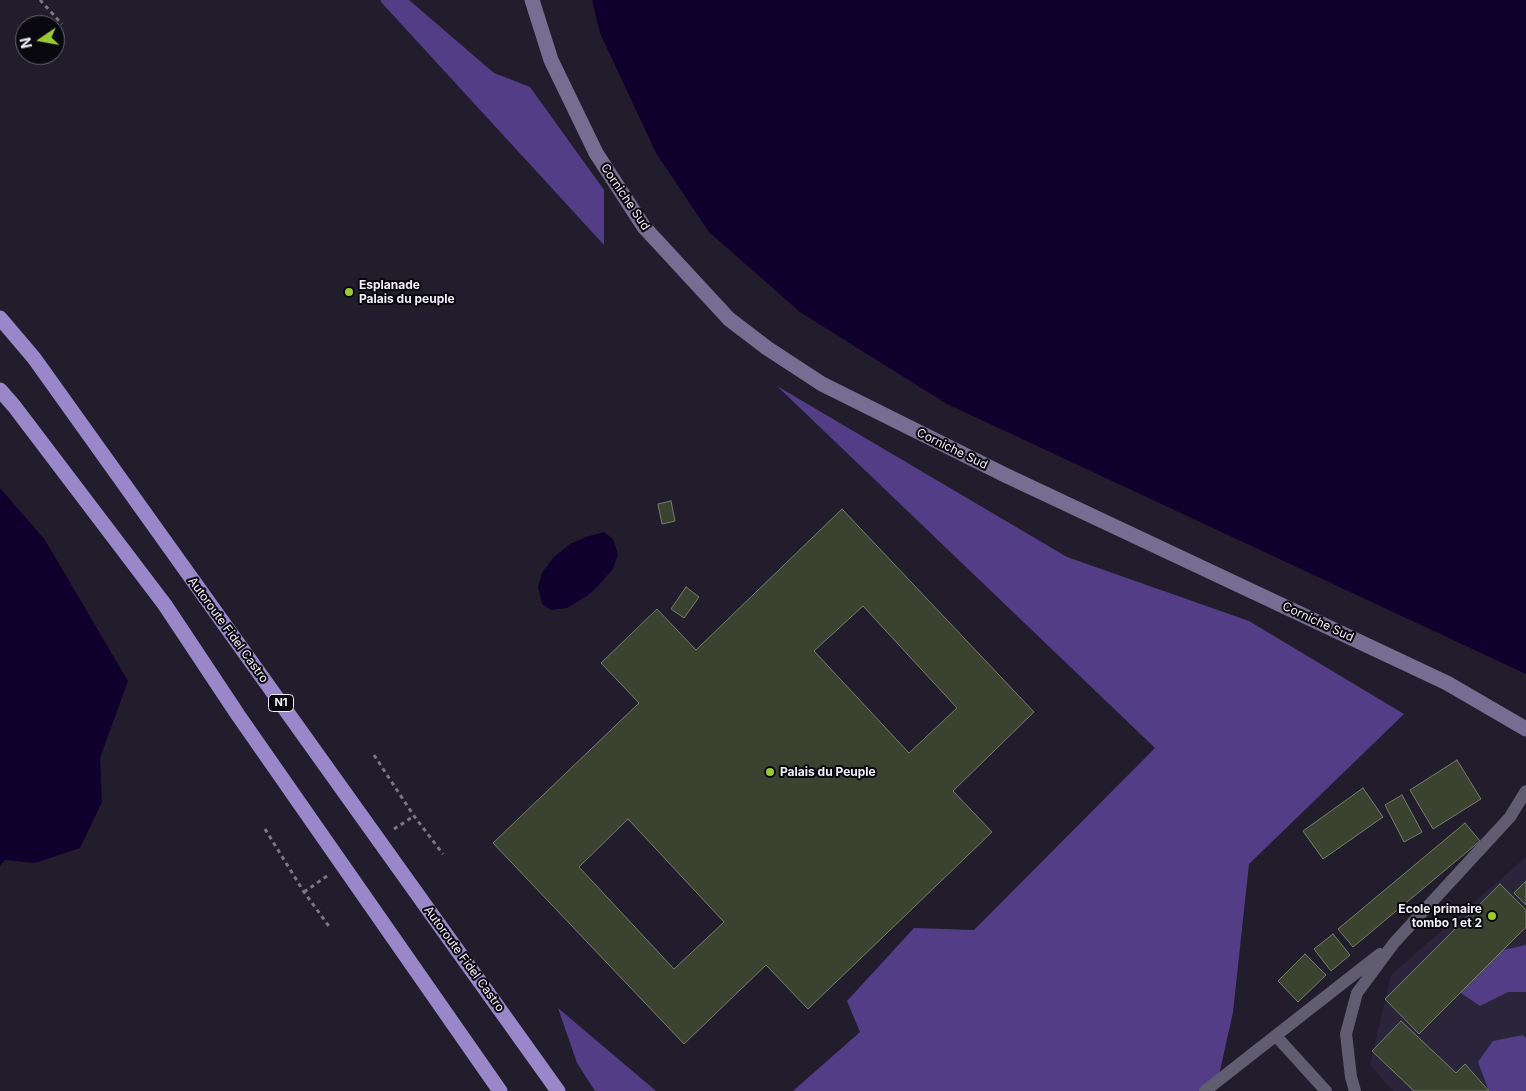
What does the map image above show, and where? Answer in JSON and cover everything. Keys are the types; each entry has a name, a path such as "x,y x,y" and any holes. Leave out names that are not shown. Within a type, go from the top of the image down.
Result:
{"highway":[{"name":"Autoroute Fidel Castro","path":"0,318 34,358 558,1091"},
{"path":"0,390 165,605 238,715 500,1091"}],"main road":[{"name":"Corniche Sud","path":"532,0 550,60 596,153 644,227 729,319 767,348 831,389 1005,475 1446,682 1526,728"}],"lane":[{"path":"1355,1091 1351,1077 1346,1034 1357,993 1394,943 1510,817 1526,791"},
{"path":"1205,1091 1394,943"},
{"path":"1276,1036 1326,1091"}],"path":[{"path":"40,0 54,15"},
{"path":"374,755 414,816 443,854"},
{"path":"265,829 304,892 331,929"}],"shaded area":[{"path":"381,0 409,0 494,73 530,87 604,190 604,245 381,2"},
{"path":"592,0 1526,0 1526,674 947,404 800,312 709,232 656,153 600,33"},
{"path":"777,386 1067,557 1249,621 1404,714 1249,864 1233,1012 1216,1089 1210,1091 793,1091 860,1032 847,1001 914,928 974,930 1155,748"},
{"path":"0,488 45,540 128,681 100,758 102,802 80,848 35,863 5,860 0,866"},
{"path":"604,532 613,539 618,554 613,569 587,596 567,608 551,610 542,604 538,587 542,573 553,558 570,544"},
{"name":"Ecole primaire tombo 1 et 2","path":"1526,857 1526,1091 1393,1091 1370,1065 1391,975"},
{"path":"1526,945 1526,992 1508,992 1480,1006 1449,985 1467,958"},
{"path":"558,1008 656,1091 595,1091 577,1063"},
{"path":"1523,1035 1526,1038 1526,1091 1489,1091 1478,1062 1493,1041"}],"building":[{"path":"671,501 675,521 662,524 658,504"},
{"name":"Palais du Peuple","path":"842,509 1034,712 953,791 992,832 808,1009 766,965 684,1044 493,843 639,703 601,663 657,609 696,650","holes":["863,606 957,708 909,753 814,651","628,819 724,922 674,969 579,867"]},
{"path":"686,587 699,597 684,618 671,609"},
{"path":"1457,760 1481,799 1433,829 1410,790"},
{"path":"1363,788 1383,817 1323,859 1303,831"},
{"path":"1402,795 1422,832 1404,842 1385,805"},
{"path":"1465,823 1480,841 1353,947 1338,929"},
{"path":"1526,881 1526,905 1514,893"},
{"path":"1500,884 1526,910 1526,927 1419,1034 1385,999"},
{"path":"1333,934 1350,955 1331,971 1314,949"},
{"path":"1305,954 1326,975 1298,1002 1278,981"},
{"path":"1401,1021 1456,1073 1465,1064 1489,1091 1414,1091 1372,1051"}],"place":[{"name":"Esplanade Palais du peuple","path":"349,292"},
{"name":"Palais du Peuple","path":"770,772"},
{"name":"Ecole primaire tombo 1 et 2","path":"1492,916"}]}
